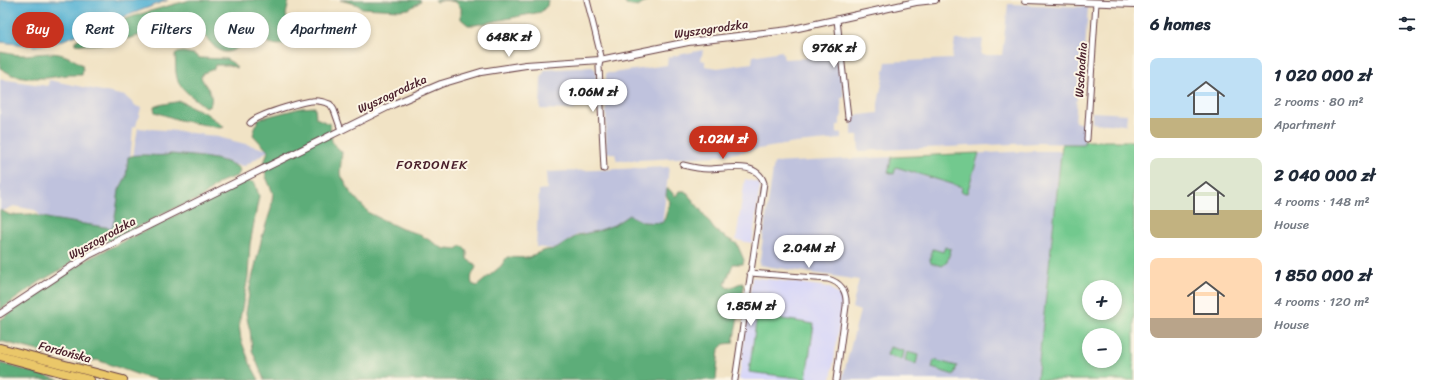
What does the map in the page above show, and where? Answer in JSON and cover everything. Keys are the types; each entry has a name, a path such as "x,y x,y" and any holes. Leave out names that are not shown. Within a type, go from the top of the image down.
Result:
{"main road":[{"name":"Fordońska","path":"0,348 123,380"},
{"name":"Fordońska","path":"0,356 90,380"}],"street":[{"path":"587,0 601,56 599,66 606,168"},
{"name":"Wyszogrodzka","path":"0,314 89,255 420,92 467,75 515,66 600,60 688,42 789,30 916,2 935,0"},
{"path":"1026,0 1134,4"},
{"name":"Wschodnia","path":"1087,139 1096,3"},
{"path":"837,20 848,117"},
{"path":"250,123 252,120 270,112 313,100 330,104 334,110 341,130"},
{"path":"683,165 706,169 746,168 757,172 763,179 764,188 735,380"},
{"path":"750,273 828,279 841,286 846,295 846,306 836,380"}],"shaded area":[{"path":"1008,4 1088,7 1084,64 1081,64 1079,72 1075,122 1084,124 1084,144 1036,143 859,151 858,136 852,136 852,116 878,113 878,104 886,62 952,59 955,40 983,39 981,55 1002,55"},
{"path":"823,43 826,58 838,56 844,97 841,98 842,115 840,125 837,125 837,133 841,132 841,139 795,143 717,156 617,161 615,154 606,152 606,73 667,65 668,57 672,58 673,56 703,50 701,60 705,61 705,66 718,68 752,63 753,56 782,51 784,59 807,58 806,46"},
{"path":"592,67 596,70 597,105 575,106 575,110 540,109 541,78 545,70"},
{"path":"0,79 48,86 49,80 125,96 136,106 141,108 136,126 133,127 130,162 118,231 44,220 35,210 14,206 0,212"},
{"path":"1092,112 1127,114 1126,125 1092,123"},
{"path":"138,128 214,136 269,150 245,166 170,158 132,161"},
{"path":"1061,151 1037,380 842,380 860,311 852,308 859,280 759,265 774,163"},
{"path":"669,167 662,226 578,234 556,249 536,247 539,190 547,189 546,172"},
{"path":"745,179 759,183 760,186 752,243 736,240"},
{"path":"752,277 829,287 843,299 831,380 739,380"}],"green space":[{"path":"190,0 289,0 287,12 277,12 277,45 269,43 269,12 214,12 214,46 206,37 206,12 146,12"},
{"path":"340,0 421,0 409,9 399,10 362,8 356,4"},
{"path":"434,0 445,0 436,2"},
{"path":"445,0 548,0 547,6 541,12 475,25 468,25 461,19 461,8 456,2"},
{"path":"624,0 648,0 638,7 626,5"},
{"path":"137,15 137,36 129,38 129,18"},
{"path":"216,48 237,48 225,52"},
{"path":"0,52 19,55 46,53 59,54 66,56 82,65 82,75 29,78 12,75 0,68"},
{"path":"183,52 193,54 200,58 226,59 233,63 237,68 229,65 215,65 214,69 203,73 201,77 211,94 210,106 205,107 189,94 181,86 177,78 175,55 176,53"},
{"path":"180,101 207,114 224,127 220,128 179,120 155,112 154,107 156,106"},
{"path":"315,107 316,118 330,124 332,142 342,152 340,173 350,192 369,213 402,229 419,234 444,249 457,249 461,246 464,247 467,252 467,259 474,263 476,267 471,281 472,284 477,286 501,266 507,257 529,258 546,250 556,249 578,235 597,231 614,225 629,215 643,222 662,223 670,202 666,195 667,189 669,189 676,196 679,191 685,191 714,229 737,244 744,260 743,264 733,264 725,284 727,288 743,283 744,287 733,343 724,344 719,349 716,380 264,380 252,350 250,330 246,313 250,287 262,237 271,209 273,193 266,177 264,163 268,151 253,135 258,119 301,108"},
{"path":"1084,141 1134,141 1134,380 1037,380 1062,144 1084,144"},
{"path":"979,153 967,193 961,192 962,187 896,167 894,174 888,172 892,157"},
{"path":"171,154 225,161 239,168 240,172 237,176 220,182 201,198 165,212 154,219 98,246 87,249 67,266 41,281 0,310 0,210 10,215 32,214 51,219 111,228 113,226 116,212 119,190 126,177 128,157 139,155"},
{"path":"246,180 255,183 259,196 250,244 248,277 239,324 241,340 250,363 259,380 159,380 142,376 97,360 82,362 0,341 0,320 88,259"},
{"path":"945,247 951,249 947,262 942,266 931,263 930,260 933,249 943,252"},
{"path":"757,315 814,324 806,379 749,372"},
{"path":"890,347 904,351 902,360 887,355"},
{"path":"907,352 918,355 916,364 905,361"},
{"path":"934,360 957,366 954,375 932,368"},
{"path":"0,363 60,380 0,380"}],"water":[{"path":"0,0 168,0 129,15 129,12 72,12 72,37 64,40 64,12 12,12 12,43 0,42"}],"district":[{"name":"FORDONEK","path":"432,164"}]}
